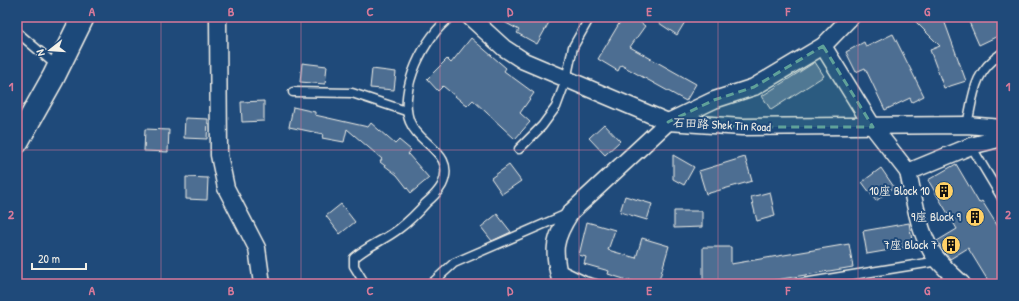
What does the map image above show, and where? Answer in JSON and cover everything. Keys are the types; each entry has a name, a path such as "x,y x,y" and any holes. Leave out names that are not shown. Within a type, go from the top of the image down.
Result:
{"main road":[{"path":"17,142 58,67 83,17"}],"street":[{"path":"218,17 219,155 226,188 257,248 262,284"},
{"name":"石田路 Shek Tin Road","path":"470,17 504,48 524,61 668,122 742,127 967,125 1002,128"},
{"path":"562,284 556,260 559,230 571,212 668,122 714,100 754,87 823,46 851,17"},
{"path":"823,46 873,127 908,172 922,228 928,245 939,261 962,284"},
{"path":"908,172 971,146 1002,138"}],"lane":[{"path":"365,284 354,266 354,258 400,228 434,195 444,178 445,170 443,160 437,151 414,129 406,111 406,101 409,86 425,47 435,33 451,17"},
{"path":"519,149 542,126 556,108 566,80 573,47 590,17"},
{"path":"17,32 58,67"},
{"path":"967,125 977,80 990,61 1002,53"},
{"path":"293,92 352,94 406,111"},
{"path":"971,146 1002,198"},
{"path":"431,284 454,263 571,212"},
{"path":"797,284 939,261"},
{"path":"558,268 585,281 596,284"}],"highlighted area":[{"path":"823,46 873,127 742,127 668,122 714,100 754,87"}],"building":[{"path":"495,17 552,17 537,44 517,33 519,30"},
{"path":"623,17 633,17 645,26 630,47 696,84 686,101 621,65 618,71 598,59"},
{"path":"650,17 688,17 677,35"},
{"path":"911,17 940,17 945,23 966,81 944,88 930,50 940,46"},
{"path":"980,17 1002,17 1002,34 979,45 969,22"},
{"path":"893,34 924,96 912,102 910,98 885,110 865,68 856,72 846,52 864,42 866,47"},
{"path":"471,38 506,68 504,71 534,93 520,113 530,122 515,139 473,100 467,106 443,86 438,91 427,79 447,59 451,63"},
{"path":"815,62 824,76 771,110 762,96"},
{"path":"302,63 327,66 325,84 300,82"},
{"path":"372,69 396,72 394,90 370,88"},
{"path":"264,101 264,121 242,122 241,102"},
{"path":"293,107 315,112 315,115 368,127 371,123 395,144 399,140 411,150 408,154 429,178 411,193 397,175 380,162 382,159 347,129 344,142 322,138 323,134 289,127"},
{"path":"185,118 208,119 207,139 184,138"},
{"path":"604,124 620,141 605,155 589,138"},
{"path":"145,129 169,130 168,152 144,151"},
{"path":"673,155 694,167 684,185 673,179"},
{"path":"745,157 752,181 706,194 699,171"},
{"path":"956,164 979,203 982,201 1002,233 1002,284 990,284 968,248 950,259 937,241 957,229 928,180"},
{"path":"509,165 521,181 502,194 491,178"},
{"path":"881,168 894,187 876,201 862,182"},
{"path":"186,177 208,178 207,200 186,199"},
{"path":"770,192 775,216 757,221 751,197"},
{"path":"625,196 652,204 647,220 620,212"},
{"path":"341,204 355,222 340,234 326,216"},
{"path":"674,211 702,211 702,227 674,228"},
{"path":"497,214 511,232 492,241 481,227"},
{"path":"587,222 615,230 608,250 636,258 642,238 669,246 658,284 645,284 627,280 608,274 609,271 584,264 586,257 579,255"},
{"path":"909,223 913,246 867,254 863,231"},
{"path":"849,244 853,267 752,284 703,284 703,247 731,247 731,264"}],"place":[{"name":"10座 Block 10","path":"944,191"},
{"name":"9座 Block 9","path":"975,217"},
{"name":"7座 Block 7","path":"951,245"}]}
